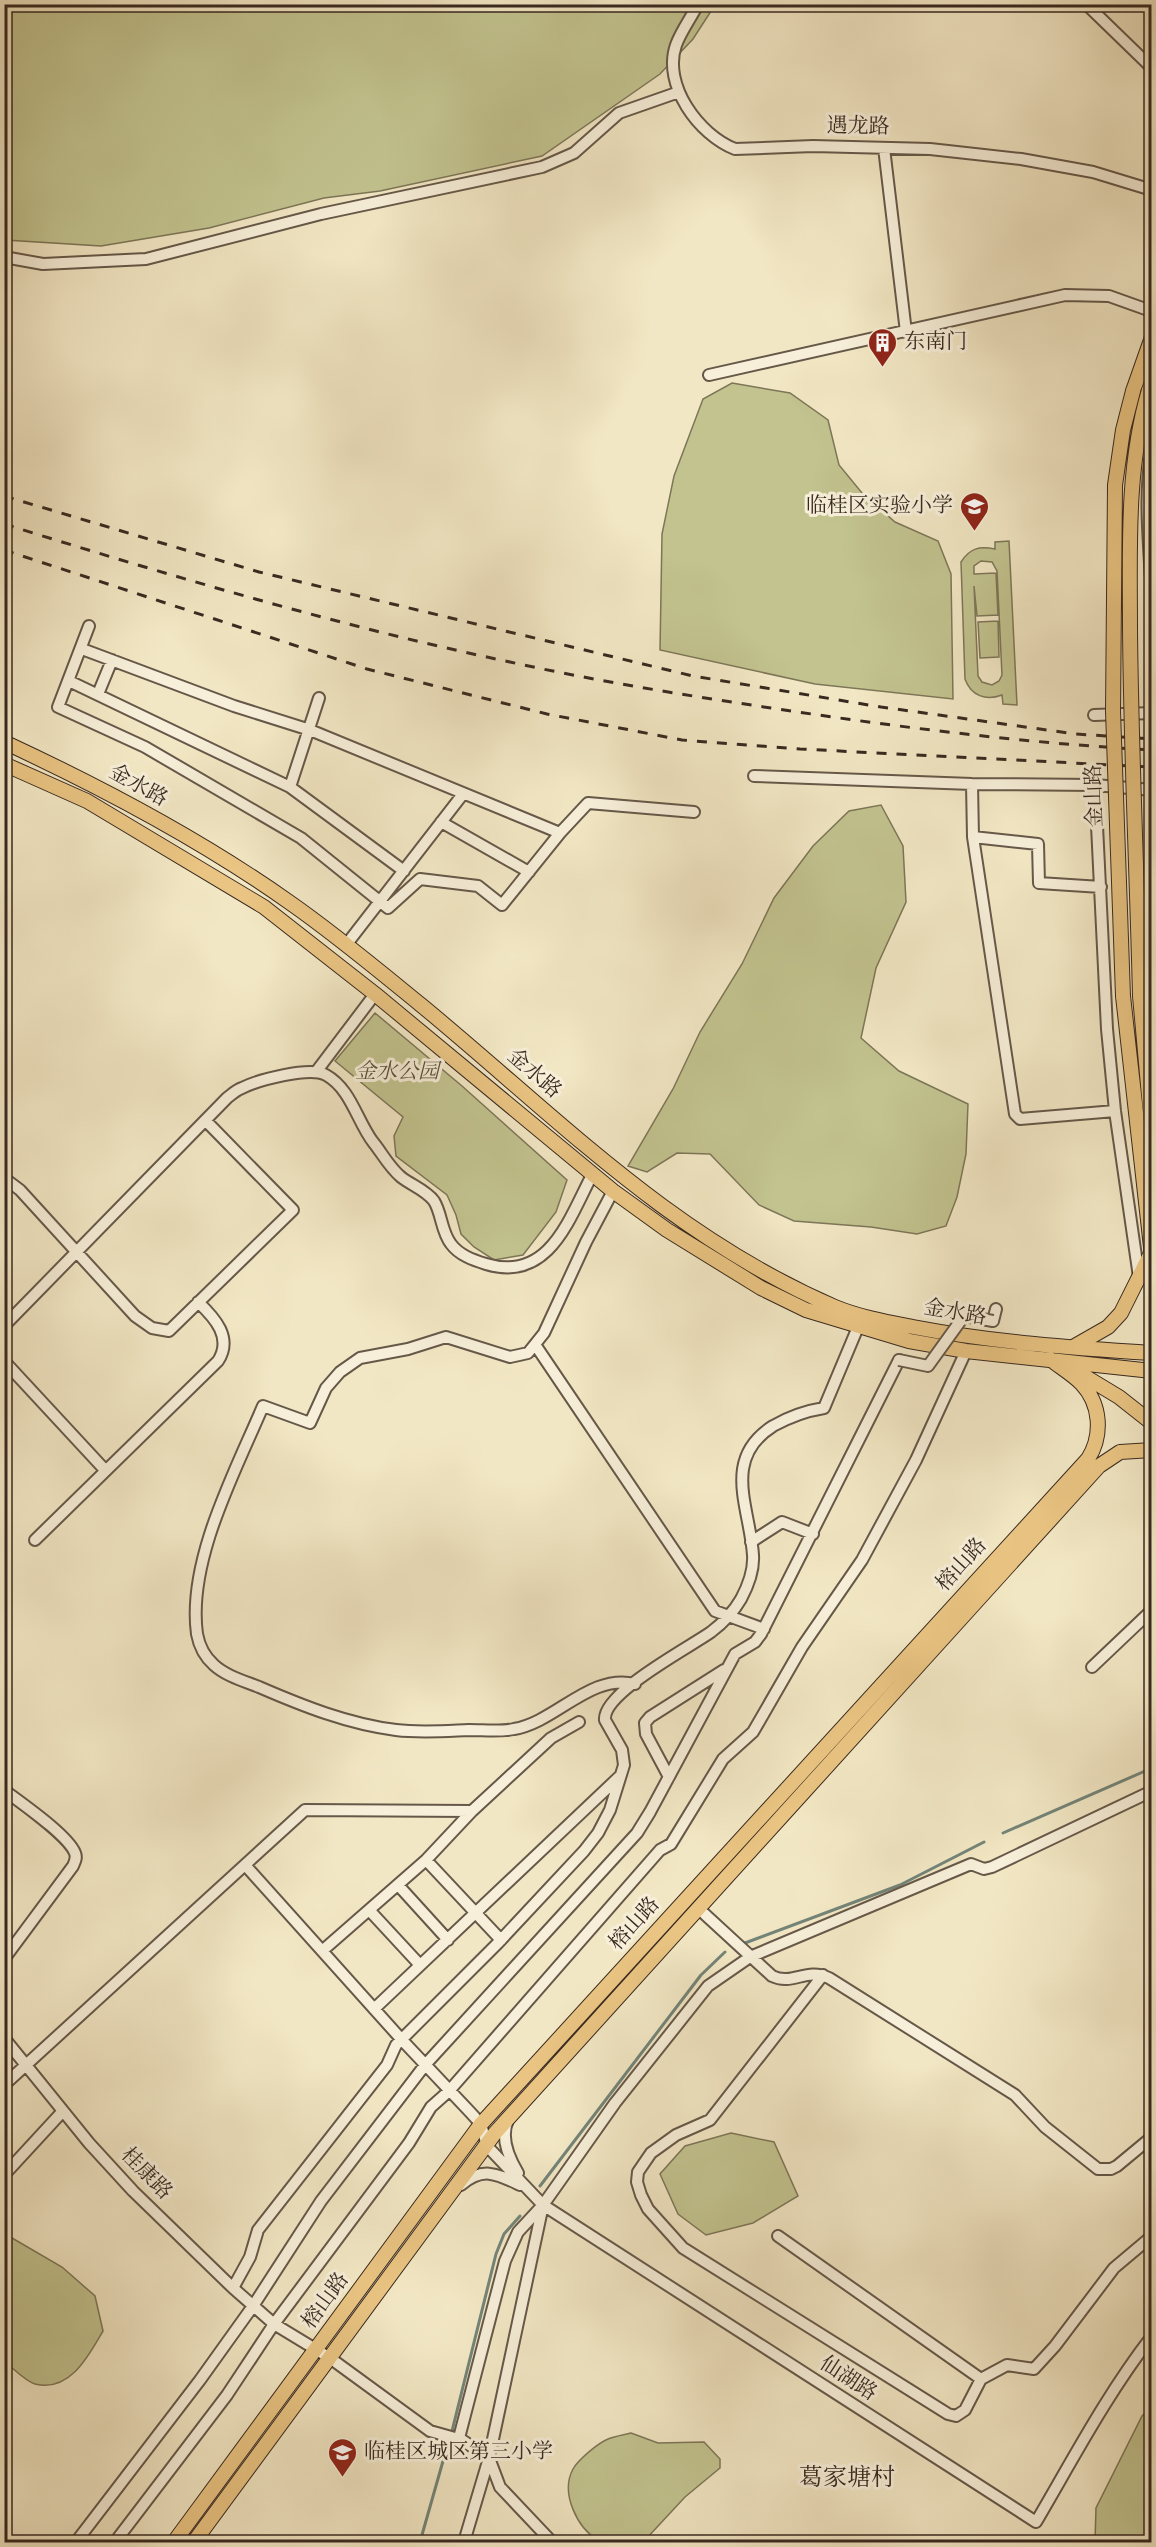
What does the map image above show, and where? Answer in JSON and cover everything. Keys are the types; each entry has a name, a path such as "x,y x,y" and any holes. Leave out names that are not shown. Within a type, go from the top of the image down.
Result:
{"main road":[{"name":"金山路","path":"1151,1254 1123,996 1113,711 1115,485 1123,430 1133,391 1152,337"},
{"name":"金山路","path":"1150,387 1138,426 1129,504 1130,670 1140,996 1152,1130"},
{"name":"金水路","path":"4,742 124,800 214,853 290,903 422,1005 604,1163 651,1200 724,1250 781,1281 849,1311 949,1334 1000,1342 1152,1353"},
{"name":"金水路","path":"4,764 87,801 264,907 375,994 613,1191 677,1236 761,1288 806,1310 909,1341 966,1351 1152,1371"},
{"path":"1071,1348 1108,1327 1121,1313 1151,1254"},
{"path":"1050,1359 1084,1374 1136,1409 1152,1423"},
{"name":"榕山路","path":"174,2542 481,2124 1088,1459 1098,1437 1097,1413 1082,1384 1050,1359"},
{"name":"榕山路","path":"194,2542 510,2117 1099,1466 1120,1452 1152,1450"}],"street":[{"name":"遇龙路","path":"698,4 676,46 674,74 679,92 703,126 717,140 735,148 813,146 930,149 1021,159 1094,172 1152,190"},
{"path":"1086,4 1152,68"},
{"path":"4,257 43,264 147,259 321,214 542,168 574,153 620,113 679,92"},
{"path":"884,148 906,332"},
{"path":"709,375 1065,295 1108,296 1151,311"},
{"path":"1152,449 1148,468 1148,501 1152,598"},
{"path":"89,626 58,707 145,747 301,838 388,908 420,879 478,886 502,905 560,833 588,803 694,812"},
{"path":"82,649 234,706 310,730 560,833"},
{"path":"98,694 112,660"},
{"path":"69,681 291,787 404,871"},
{"path":"291,787 319,698"},
{"path":"1094,716 1152,713"},
{"path":"754,776 972,784 1095,785 1152,790"},
{"path":"972,784 973,837 1015,1114 1020,1119 1115,1111"},
{"path":"1095,785 1107,1029 1115,1111 1139,1278"},
{"path":"346,945 463,794"},
{"path":"441,822 529,872"},
{"path":"973,837 1038,844 1039,883 1101,887"},
{"path":"316,1072 375,994"},
{"path":"4,1326 227,1098 240,1088 266,1079 316,1072 326,1074 346,1096 372,1141 392,1168 434,1202 450,1243 459,1252 477,1262 495,1267 519,1267 536,1261 549,1250 562,1232 592,1174"},
{"path":"4,1178 20,1190 121,1303 152,1328 169,1331 293,1210 206,1121"},
{"path":"613,1191 586,1242 544,1333 536,1346 520,1357 510,1358 452,1337 439,1338 408,1350 360,1358 351,1363 326,1388 310,1423 263,1406 205,1545 196,1604 197,1635 206,1656 215,1666 228,1674 315,1711 397,1730 514,1729 545,1716 603,1685 622,1682 635,1683"},
{"path":"35,1540 210,1370 222,1355 224,1336 219,1326 198,1302"},
{"path":"76,2542 200,2380 253,2306 321,2201 425,2065 637,1833 726,1668 735,1654 755,1642 764,1629 899,1360 928,1366 964,1317 993,1321 996,1309"},
{"path":"233,2288 249,2257 258,2229 387,2065 396,2045 501,1940 598,1833 610,1810 625,1758 605,1716 608,1707 663,1660 711,1632 729,1616 748,1584 753,1557 741,1481 748,1452 756,1439 778,1423 802,1413 824,1408 858,1327"},
{"path":"536,1346 715,1611 764,1629"},
{"path":"115,2542 227,2395 274,2324 409,2143 431,2107 449,2091 660,1850 671,1844 723,1759 753,1732 802,1647 862,1560 916,1460 966,1351"},
{"path":"4,1362 105,1470"},
{"path":"751,1542 782,1522 813,1534"},
{"path":"1092,1667 1152,1610"},
{"path":"669,1777 646,1734 645,1724 650,1717 726,1668"},
{"path":"322,1951 426,1860 472,1811 551,1738 579,1722"},
{"path":"374,2009 622,1774"},
{"path":"4,1790 56,1830 74,1850 76,1856 74,1866 4,1959"},
{"path":"459,2438 508,2251 518,2232 543,2205 615,2103 701,1994 727,1971 750,1957 971,1864 984,1869 992,1867 1152,1791"},
{"path":"4,2085 305,1810 472,1811"},
{"path":"426,1860 501,1940"},
{"path":"245,1865 402,2040 481,2124"},
{"path":"398,1885 448,1940"},
{"path":"698,1908 772,1976 781,1980 812,1973 823,1975 1014,2095 1045,2127 1098,2169 1111,2169 1117,2166 1152,2138"},
{"path":"370,1911 420,1965"},
{"path":"823,1975 710,2120 676,2135 651,2153 638,2172 641,2195 648,2209 683,2248 948,2414 956,2416 962,2414 981,2379 1007,2366 1034,2369 1055,2346 1114,2268 1152,2236"},
{"name":"桂康路","path":"4,2038 89,2143 134,2191 253,2306 274,2324 330,2358 430,2431 459,2438 489,2458"},
{"path":"4,2175 63,2111"},
{"path":"471,2112 492,2113"},
{"path":"469,2141 473,2126 471,2112"},
{"path":"510,2117 504,2128 506,2145 513,2164 528,2189"},
{"name":"仙湖路","path":"481,2124 487,2146 543,2205 1036,2522 1128,2366 1152,2336"},
{"path":"454,2191 471,2176 481,2174 497,2175 528,2189"},
{"path":"464,2542 489,2458 543,2205"},
{"path":"778,2236 981,2379"},
{"path":"489,2458 500,2487 552,2542"}],"green space":[{"path":"4,5 715,5 693,39 660,74 542,156 380,191 324,198 209,228 101,246 5,240"},
{"path":"732,383 790,393 828,420 839,465 862,493 895,522 938,541 951,574 953,699 815,684 660,650 662,534 674,476 703,399"},
{"path":"1009,541 1017,705 1003,704 1002,695 980,696 971,690 965,679 961,562 975,549 995,549 995,542","holes":["981,561 992,562 997,571 1002,675 999,681 992,685 982,682 978,676 974,586 977,616 998,615 996,573 974,574 974,566"]},
{"path":"998,621 999,657 980,658 978,622"},
{"path":"881,805 903,846 906,902 876,968 861,1038 899,1071 968,1104 966,1154 957,1197 946,1226 917,1234 871,1227 794,1221 759,1205 710,1154 677,1153 647,1172 628,1166 673,1089 700,1032 742,964 774,898 813,846 849,811"},
{"name":"金水公园","path":"375,1013 462,1086 567,1180 556,1212 523,1255 494,1260 474,1247 461,1234 447,1195 396,1156 394,1136 403,1117 335,1061"},
{"path":"731,2133 774,2142 798,2196 753,2223 706,2235 678,2214 660,2174 685,2146"},
{"path":"12,2238 62,2267 95,2296 103,2331 85,2361 68,2378 58,2383 35,2384 5,2362 5,2239"},
{"path":"1151,2408 1151,2542 1095,2542 1096,2508 1142,2416"},
{"path":"631,2433 658,2443 704,2442 720,2459 720,2468 685,2497 645,2540 622,2543 599,2541 584,2528 573,2509 568,2489 569,2478 576,2465 594,2448 608,2439"}],"waterway":[{"path":"1003,1833 1152,1768"},
{"path":"745,1943 900,1885 984,1842"},
{"path":"540,2186 701,1975 725,1952"},
{"path":"452,2431 496,2254 504,2234 520,2216"},
{"path":"420,2542 449,2440"}],"railway":[{"path":"4,496 259,572 693,676 881,707 1076,734 1152,739"},
{"path":"4,524 192,581 382,633 575,675 738,703 913,728 1008,739 1152,750"},
{"path":"4,550 367,669 547,714 682,740 800,749 1152,767"}],"place":[{"name":"东南门","path":"883,368"},
{"name":"临桂区实验小学","path":"974,532"},
{"name":"临桂区城区第三小学","path":"343,2478"}],"district":[{"name":"葛家塘村","path":"847,2478"}]}
